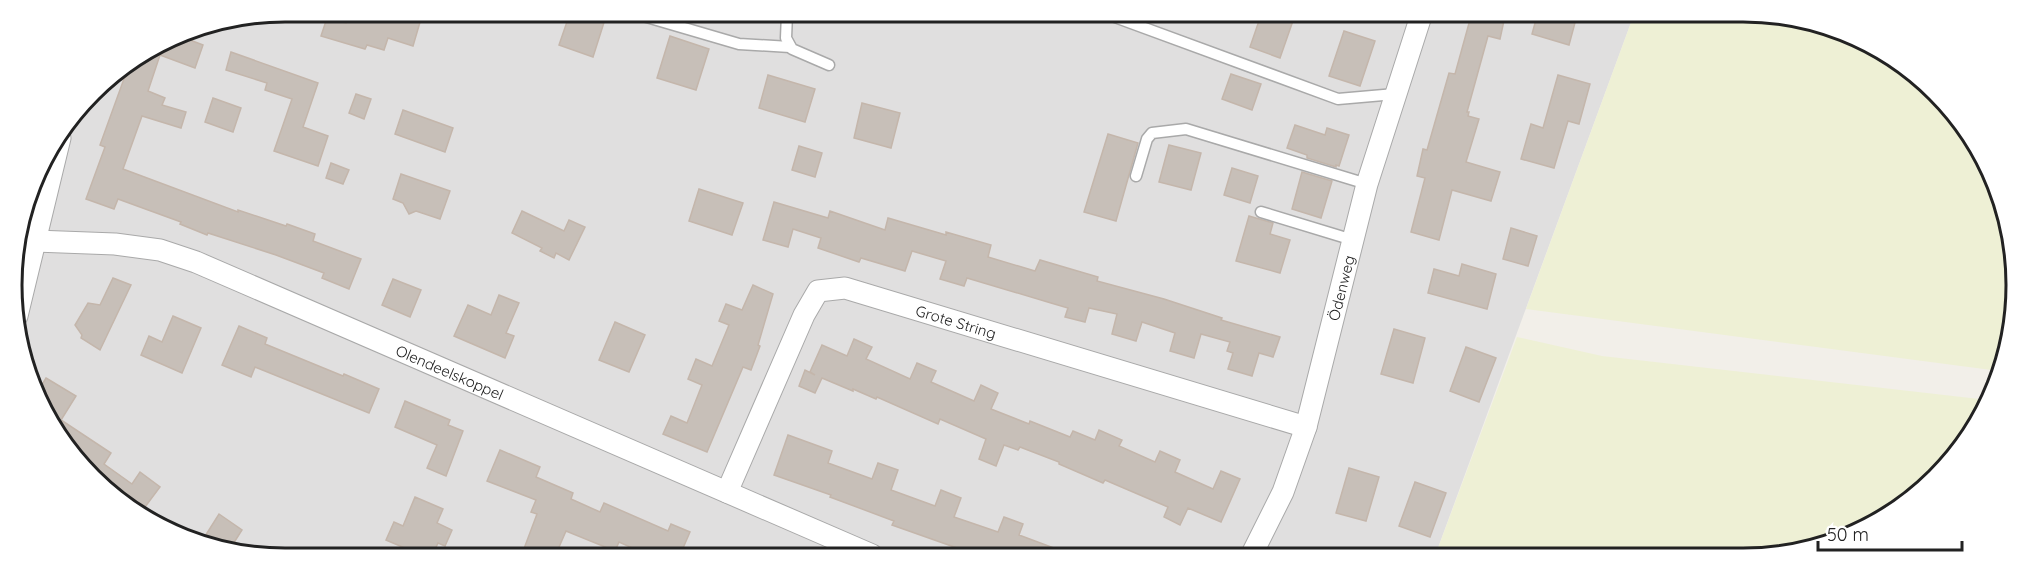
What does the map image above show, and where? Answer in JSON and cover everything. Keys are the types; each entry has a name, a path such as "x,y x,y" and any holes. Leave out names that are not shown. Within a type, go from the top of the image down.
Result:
{"street":[{"name":"Ödenweg","path":"1255,548 1283,492 1306,427 1367,184 1419,22"},
{"path":"22,293 55,160"},
{"name":"Olendeelskoppel","path":"35,241 115,244 160,250 195,262 727,492 845,548"},
{"name":"Grote String","path":"727,492 804,315 818,291 845,288 1306,427"}],"lane":[{"path":"664,22 739,44 790,46"},
{"path":"787,22 786,38 792,49 829,65"},
{"path":"1128,22 1338,99 1395,94"},
{"path":"1136,176 1147,139 1152,132 1186,129 1367,184"},
{"path":"1261,212 1353,240"}],"shaded area":[{"path":"286,22 1631,22 1438,548 268,548 251,546 217,540 169,521 139,504 112,483 88,459 67,432 50,402 31,354 22,286 25,251 36,201 58,154 88,112 125,77 169,50 217,31"}],"green space":[{"path":"1631,22 1742,22 1777,25 1827,36 1889,67 1916,88 1940,112 1970,154 1997,217 2005,268 2003,320 1992,370 1526,309"},
{"path":"1517,337 1602,356 1979,399 1951,446 1903,494 1859,521 1811,540 1760,548 1438,548"}],"building":[{"path":"326,22 420,22 413,46 388,38 384,50 367,45 365,49 321,36"},
{"path":"567,22 604,22 593,57 559,45"},
{"path":"1259,22 1293,22 1280,58 1250,47"},
{"path":"1469,22 1504,22 1500,39 1488,36 1467,112 1469,112 1468,116 1479,119 1466,162 1500,172 1491,201 1452,190 1439,240 1411,232 1425,178 1417,176 1423,149 1427,150 1449,73 1455,74"},
{"path":"1535,22 1575,22 1569,45 1532,34"},
{"path":"1344,31 1375,41 1360,86 1329,76"},
{"path":"670,36 709,49 696,90 657,78"},
{"path":"191,40 203,45 195,68 160,55 148,91 165,98 162,105 186,112 181,128 142,116 123,169 238,212 238,210 315,234 313,241 361,259 349,289 322,278 324,273 276,255 208,233 207,235 180,224 181,222 118,199 114,209 86,199 105,147 100,145 124,77 154,58 169,50"},
{"path":"231,52 318,83 303,127 328,136 318,166 274,151 292,99 265,90 267,83 226,70"},
{"path":"1231,74 1261,84 1252,110 1222,99"},
{"path":"768,75 815,89 805,122 759,108"},
{"path":"1558,75 1590,84 1579,124 1568,121 1554,168 1521,159 1531,124 1543,128"},
{"path":"356,94 371,99 364,119 349,113"},
{"path":"213,98 241,108 233,132 205,122"},
{"path":"862,103 900,113 891,148 854,138"},
{"path":"403,110 453,128 445,152 395,134"},
{"path":"1295,125 1325,135 1327,128 1349,135 1339,166 1307,158 1307,155 1287,148"},
{"path":"1108,134 1138,143 1116,221 1084,212"},
{"path":"1169,145 1201,153 1191,190 1159,182"},
{"path":"799,146 822,153 815,177 792,170"},
{"path":"331,163 349,170 343,184 326,178"},
{"path":"1232,168 1258,176 1250,203 1224,195"},
{"path":"1302,172 1332,181 1321,218 1292,209"},
{"path":"401,174 450,191 440,219 416,211 409,214 403,203 393,199"},
{"path":"699,189 743,203 732,235 689,221"},
{"path":"774,202 828,218 830,211 885,230 888,218 946,235 946,232 991,245 988,257 1035,271 1040,260 1098,277 1097,281 1164,299 1222,318 1221,320 1280,337 1273,357 1259,353 1252,376 1228,369 1233,353 1227,351 1230,342 1201,334 1194,358 1170,351 1175,333 1142,322 1136,341 1112,334 1117,314 1089,308 1085,322 1065,317 1068,308 967,278 964,286 940,279 946,261 912,251 905,271 861,258 859,262 818,248 821,238 793,229 788,247 763,240"},
{"path":"522,211 564,231 569,220 585,227 569,260 556,253 554,258 540,251 542,248 512,233"},
{"path":"1249,216 1273,223 1270,234 1290,240 1280,273 1236,261"},
{"path":"1511,228 1537,236 1528,266 1503,259"},
{"path":"1462,264 1496,274 1487,309 1428,293 1434,269 1459,276"},
{"path":"113,278 131,285 100,350 81,338 82,335 75,325 88,303 100,305"},
{"path":"393,279 421,290 410,317 382,305"},
{"path":"753,285 773,294 758,345 760,346 751,370 743,367 707,452 663,434 671,416 687,423 702,385 688,379 696,359 712,366 729,325 719,321 726,304 742,310"},
{"path":"499,295 519,303 506,333 514,336 505,358 454,336 468,305 491,315"},
{"path":"173,316 201,328 182,373 141,355 149,336 162,342"},
{"path":"615,322 645,335 629,372 599,360"},
{"path":"239,326 267,338 265,344 379,389 369,413 255,367 251,377 222,365"},
{"path":"1394,329 1425,338 1413,383 1381,374"},
{"path":"854,339 872,347 866,359 910,379 917,363 936,371 931,382 974,401 981,385 998,393 991,409 1029,424 1030,421 1070,437 1073,431 1095,440 1099,430 1122,440 1119,446 1155,462 1160,451 1180,460 1175,472 1213,489 1221,471 1240,479 1221,522 1188,508 1180,525 1164,517 1168,507 1105,480 1103,483 1020,447 1018,450 1004,445 996,466 979,459 986,439 940,419 938,424 877,397 876,399 822,378 815,393 799,386 805,370 815,375 810,372 822,345 847,356"},
{"path":"1466,347 1496,358 1479,402 1450,391"},
{"path":"46,378 76,396 61,420 111,453 104,464 132,484 140,472 160,487 145,507 112,483 77,446 58,417 42,384"},
{"path":"405,401 450,420 448,425 463,431 446,476 427,468 437,445 395,427"},
{"path":"788,435 832,451 828,463 872,479 878,463 898,470 891,490 935,506 941,490 961,498 954,517 998,532 1004,517 1023,524 1019,535 1054,548 957,548 892,525 894,521 774,475"},
{"path":"500,450 540,467 536,477 573,493 571,499 600,512 604,503 668,531 671,524 690,532 683,548 632,548 619,542 616,548 608,548 566,531 559,548 524,548 537,514 531,512 536,500 487,481"},
{"path":"1349,468 1379,477 1366,521 1336,513"},
{"path":"1415,482 1446,493 1430,537 1399,526"},
{"path":"415,497 443,509 437,523 452,530 445,546 438,543 436,548 405,548 386,540 394,522 403,526"},
{"path":"219,514 242,530 234,543 205,536"}]}
